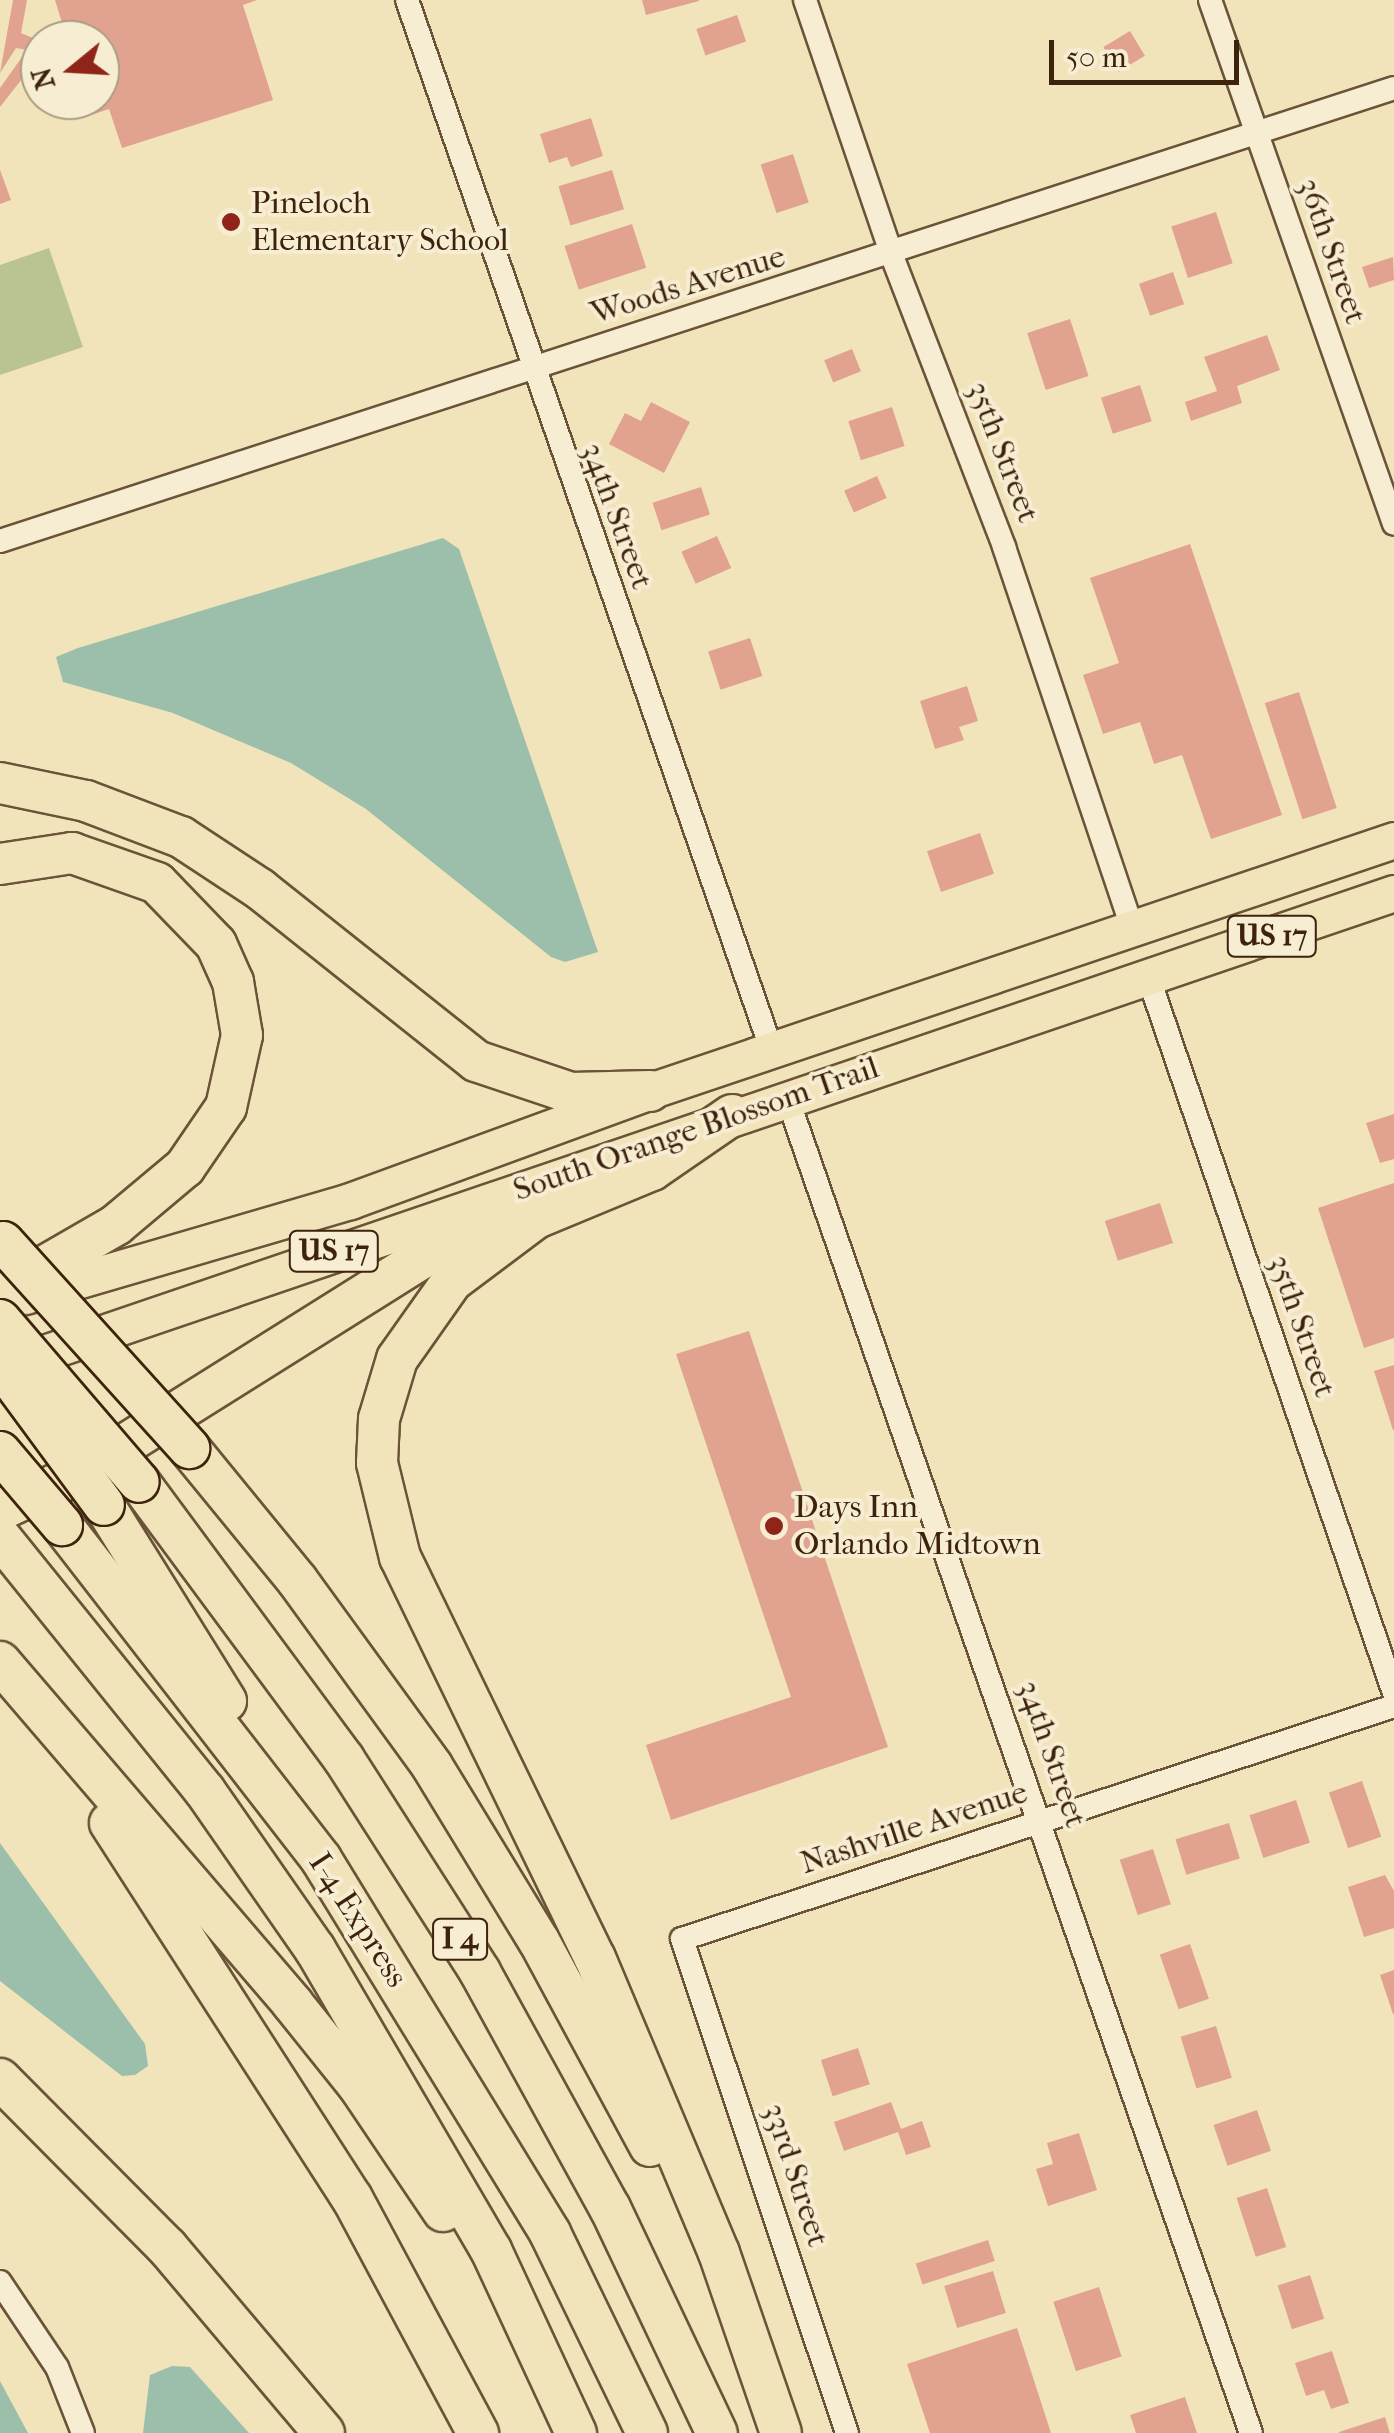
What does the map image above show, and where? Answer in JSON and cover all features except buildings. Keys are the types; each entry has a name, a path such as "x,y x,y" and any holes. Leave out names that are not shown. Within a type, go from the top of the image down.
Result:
{"highway":[{"path":"0,783 86,801 196,846 260,889 476,1060 570,1093 650,1092"},
{"path":"0,864 72,853 157,883 216,944 233,982 242,1035 226,1108 185,1167 116,1225 0,1292"},
{"path":"732,1115 652,1170 536,1218 452,1280 396,1359 382,1403 377,1462 400,1558 595,1958 719,2253 778,2425"},
{"path":"0,1510 78,1474 463,1234 670,1138"},
{"path":"2,1240 190,1448 366,1672 506,1883 640,2126 778,2425"},
{"name":"I 4","path":"0,1320 140,1482 344,1759 480,1972 610,2208 717,2433"},
{"path":"0,1366 104,1505 320,1859"},
{"name":"I-4 Express","path":"0,1452 62,1525 320,1859 550,2233 647,2433"},
{"name":"I-4 Express","path":"6,1544 205,1792 324,1962 491,2250 576,2433"},
{"path":"0,1662 358,2086 472,2258 568,2433"},
{"path":"0,1681 118,1833 250,2032 352,2198 478,2433"},
{"path":"0,2079 168,2247 324,2433"}],"main road":[{"name":"South Orange Blossom Trail","path":"0,1304 350,1201 650,1092 1394,840"},
{"path":"1150,979 1215,930 1374,870 1394,854"},
{"name":"South Orange Blossom Trail","path":"0,1366 732,1115 1150,979 1394,893"},
{"path":"787,1097 862,1054 1081,978 1133,930"}],"street":[{"name":"34th Street","path":"407,0 530,368 772,1051"},
{"name":"35th Street","path":"804,0 892,256 1004,547 1133,930"},
{"name":"36th Street","path":"1210,0 1394,524"},
{"name":"Woods Avenue","path":"0,540 530,368 892,256 1394,88"},
{"name":"35th Street","path":"1150,979 1394,1693"},
{"name":"34th Street","path":"787,1097 1252,2433"},
{"name":"Nashville Avenue","path":"682,1938 1394,1706"},
{"name":"33rd Street","path":"682,1938 847,2433"},
{"path":"0,2282 57,2367 83,2433"}],"shaded area":[{"path":"49,248 83,347 0,375 0,265"},
{"path":"443,538 459,549 598,952 565,962 551,957 366,809 291,763 173,713 63,682 56,657 78,648"},
{"path":"0,1843 145,2044 148,2066 135,2075 122,2076 0,1981"},
{"path":"172,2366 190,2367 249,2433 143,2433 150,2375"},
{"path":"0,2381 28,2433 0,2433"}],"place":[{"name":"Pineloch Elementary School","path":"231,222"},
{"name":"Days Inn Orlando Midtown","path":"774,1526"}]}
